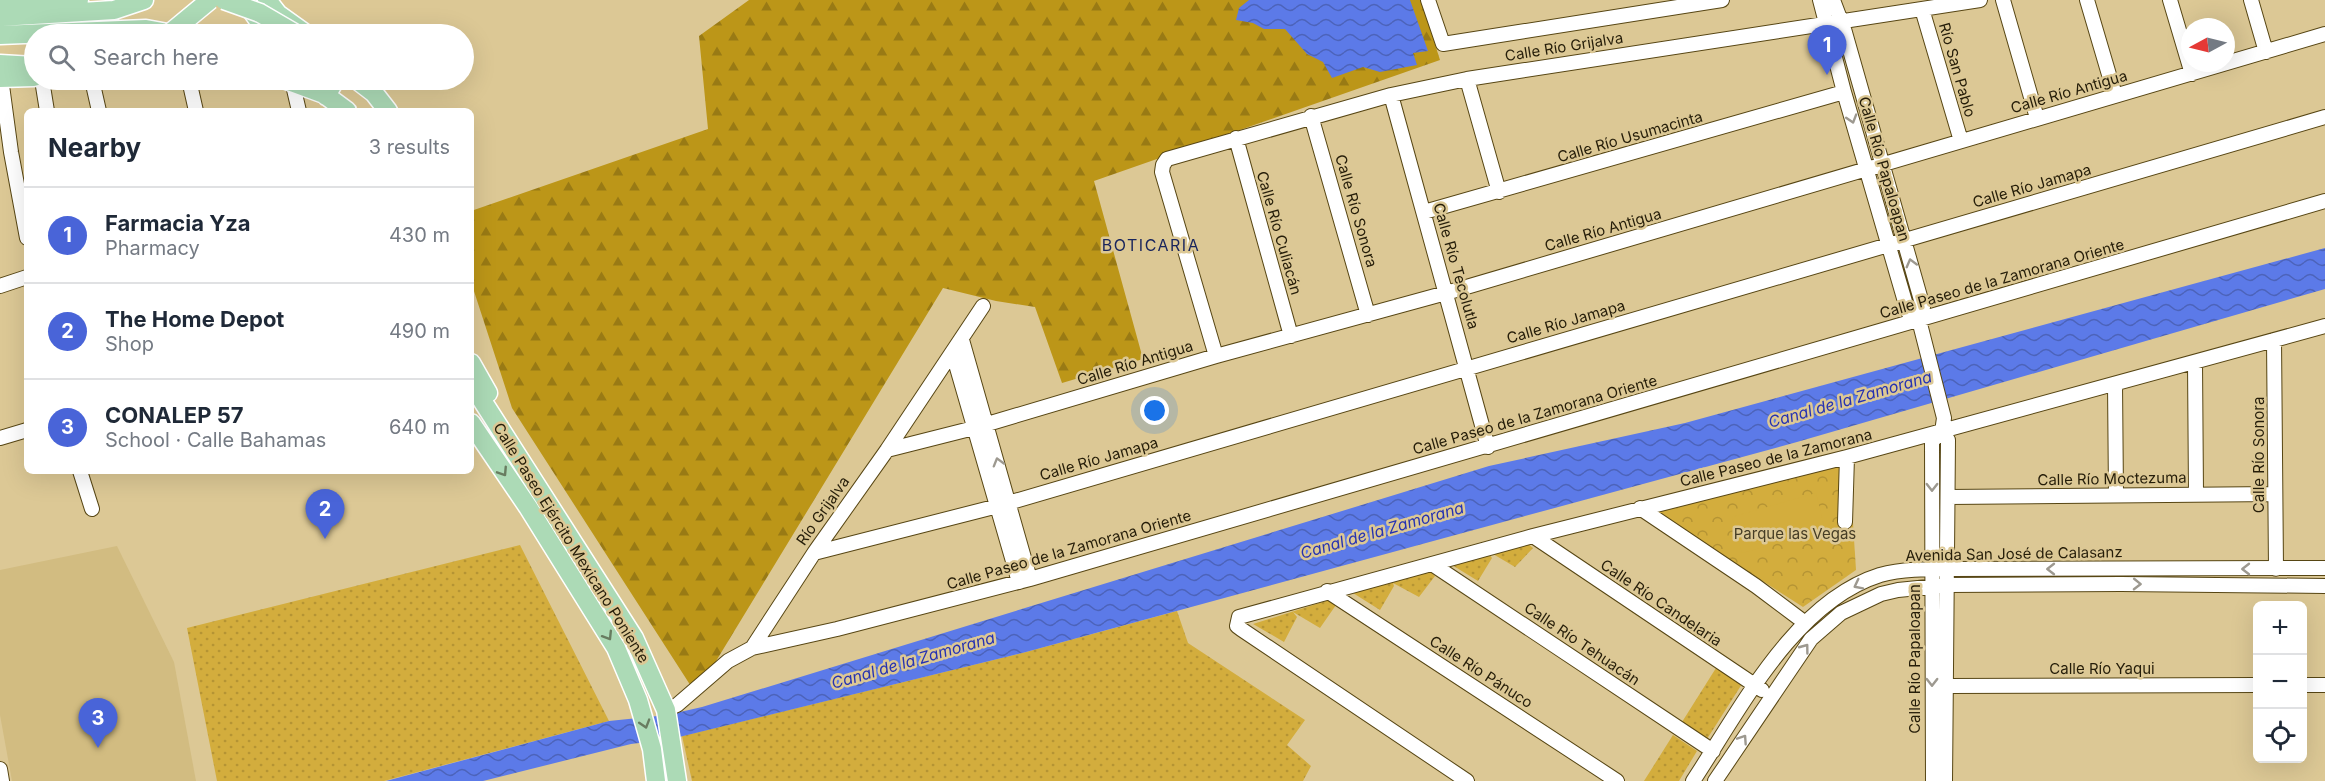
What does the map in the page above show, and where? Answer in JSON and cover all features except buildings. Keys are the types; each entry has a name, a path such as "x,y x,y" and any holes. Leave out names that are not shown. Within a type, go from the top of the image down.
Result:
{"main road":[{"path":"0,3 80,0"},
{"path":"0,17 114,10 144,0"},
{"path":"182,24 210,0"},
{"path":"224,0 260,13 279,24"},
{"path":"245,0 261,24"},
{"path":"267,0 278,14 292,24"},
{"path":"0,35 24,34"},
{"path":"0,64 24,65"},
{"path":"0,78 24,77"},
{"path":"328,90 344,108"},
{"path":"370,90 386,108"},
{"path":"376,90 392,108"},
{"path":"474,368 498,411 500,428"},
{"name":"Calle Paseo Ejército Mexicano Poniente","path":"474,388 634,638 666,711 678,781"},
{"path":"474,427 528,507 616,648 638,700 652,749 656,781"}],"street":[{"path":"1428,0 1443,44 1722,0"},
{"name":"Calle Río Grijalva","path":"1216,356 1162,172 1167,159 1391,95 1827,7 1841,20 1980,0"},
{"path":"2003,0 2037,118"},
{"path":"2088,0 2115,95"},
{"path":"2170,0 2192,74"},
{"path":"2251,0 2266,52"},
{"name":"Calle Río Papaloapan","path":"1827,7 1844,92 1908,312 1919,320"},
{"name":"Río San Pablo","path":"1922,9 1961,141"},
{"name":"Calle Río Papaloapan","path":"1841,20 1923,307 1919,320 1944,418 1942,432 1932,441 1933,781"},
{"name":"Calle Río Antigua","path":"887,450 980,426 1216,356 1368,315 2325,34"},
{"path":"0,78 5,153 24,226"},
{"path":"1467,79 1499,192"},
{"path":"44,90 47,108"},
{"path":"94,90 98,108"},
{"path":"191,90 195,108"},
{"path":"295,90 298,108"},
{"name":"Calle Río Usumacinta","path":"1424,212 1844,92"},
{"name":"Calle Río Tecolutla","path":"1391,95 1488,447"},
{"name":"Calle Río Sonora","path":"1311,116 1368,315"},
{"name":"Calle Río Jamapa","path":"814,553 1004,504 2325,117"},
{"name":"Calle Río Culiacán","path":"1236,138 1291,336"},
{"name":"Calle Paseo de la Zamorana Oriente","path":"752,648 837,629 1024,581 2325,201"},
{"path":"0,286 24,278"},
{"name":"Río Grijalva","path":"666,711 677,705 728,661 752,648 983,306"},
{"name":"Calle Paseo de la Zamorana","path":"1467,781 1241,629 1237,621 1239,617 1533,536 1942,432 2325,326"},
{"path":"962,340 980,426"},
{"name":"Calle Río Sonora","path":"2274,340 2276,569"},
{"path":"952,354 980,426 1024,581"},
{"path":"2195,363 2196,495"},
{"path":"2115,384 2116,495"},
{"path":"0,438 24,431"},
{"name":"Calle Río Papaloapan","path":"1942,432 1948,440 1945,781"},
{"path":"1845,522 1847,457"},
{"path":"81,474 92,509"},
{"name":"Calle Río Moctezuma","path":"1948,497 2275,494"},
{"path":"1640,508 1756,586 1804,622"},
{"name":"Calle Río Candelaria","path":"1533,536 1771,696"},
{"name":"Calle Río Tehuacán","path":"1432,564 1713,751"},
{"name":"Avenida San José de Calasanz","path":"1693,781 1756,686 1804,622 1828,603 1866,581 1892,573 1932,569 2325,568"},
{"name":"Avenida San José de Calasanz","path":"1715,781 1812,639 1842,613 1881,594 1948,585 2325,586"},
{"name":"Calle Río Pánuco","path":"1327,591 1617,781"},
{"name":"Calle Río Yaqui","path":"1947,686 2253,685"},
{"path":"2307,685 2325,685"},
{"path":"0,770 2,781"}],"shaded area":[{"path":"117,546 174,662 196,781 12,781 0,715 0,570"}],"green space":[{"path":"749,0 1421,0 1440,60 1094,181 1143,359 1062,383 1035,307 996,301 943,288 696,694 512,408 474,291 474,210 708,129 699,36"},
{"name":"Parque las Vegas","path":"1849,460 1856,570 1803,607 1654,511"},
{"path":"1816,493 1825,530 1742,553 1732,517"},
{"path":"1528,544 1533,548 1515,567 1493,554"},
{"path":"520,545 609,721 384,781 217,781 187,628"},
{"path":"1489,554 1492,558 1478,581 1452,565"},
{"path":"1429,571 1435,576 1419,597 1393,583 1394,586 1380,610 1353,593"},
{"path":"1329,600 1336,605 1320,628 1293,612 1297,617 1284,642 1253,624"},
{"path":"1177,611 1188,643 1305,720 1287,745 1311,766 1303,781 692,781 682,736 1026,652"},
{"path":"1716,668 1742,684 1707,739 1682,722"},
{"path":"1673,735 1697,751 1679,781 1644,781"}],"water":[{"path":"1249,0 1410,0 1428,51 1413,53 1417,65 1380,72 1363,67 1332,78 1323,62 1307,54 1285,29 1264,29 1253,23 1236,20 1239,8"},
{"name":"Canal de la Zamorana","path":"2325,248 2325,289 1797,442 1026,652 671,739 631,744 483,781 386,781 609,721 667,715 702,707 1489,466 1685,423"}],"place":[{"name":"Farmacia Yza","path":"1827,75"},
{"name":"The Home Depot","path":"325,539"},
{"name":"CONALEP 57","path":"98,748"}],"district":[{"name":"BOTICARIA","path":"1151,245"}]}
